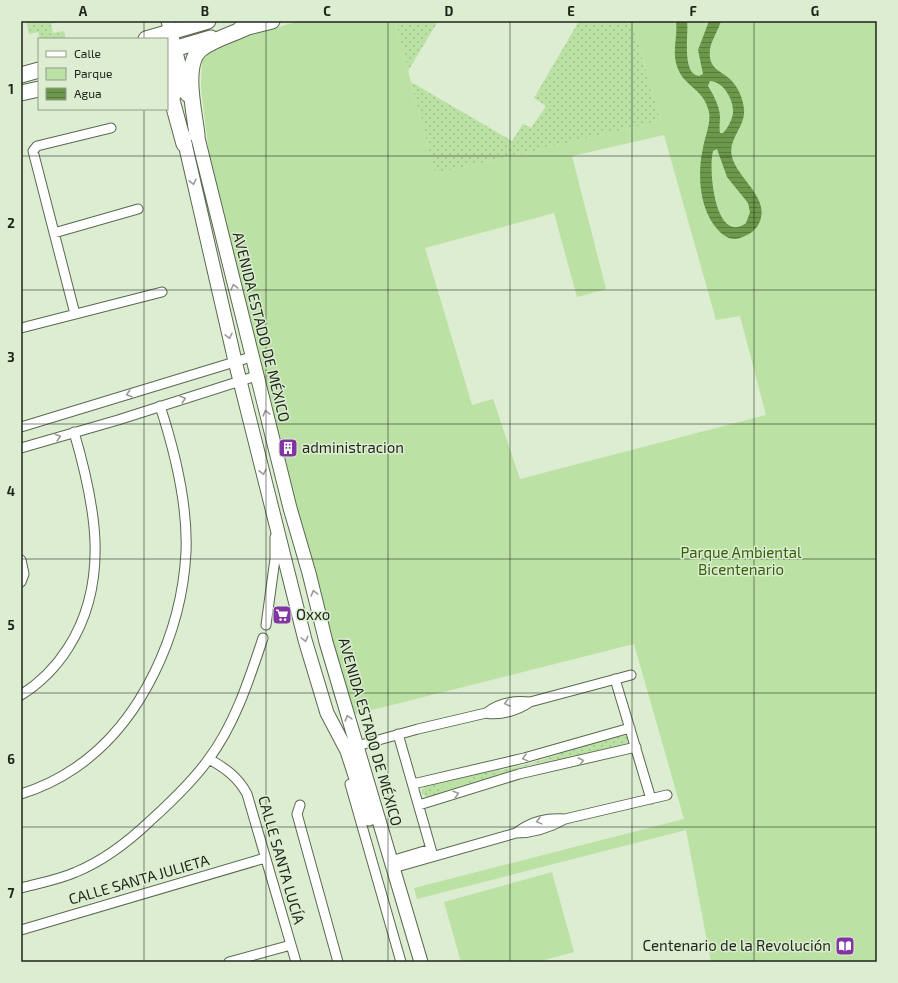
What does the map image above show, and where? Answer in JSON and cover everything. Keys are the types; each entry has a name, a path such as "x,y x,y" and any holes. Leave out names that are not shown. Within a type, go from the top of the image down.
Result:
{"main road":[{"path":"167,38 248,27 272,21"},
{"path":"167,38 200,22"},
{"path":"198,135 191,81 195,58 200,50 208,45 248,27"},
{"name":"AVENIDA ESTADO DE MÉXICO","path":"168,41 198,135 251,357 326,642 421,962"},
{"name":"AVENIDA ESTADO DE MÉXICO","path":"168,44 184,144 235,361 315,675 327,713 347,751 355,771 413,962"},
{"path":"21,75 38,70"},
{"path":"168,86 184,144"},
{"path":"21,93 38,89"},
{"path":"254,434 263,436 272,434"},
{"path":"258,454 270,450 276,453"}],"street":[{"path":"75,314 33,149 37,146 111,128"},
{"path":"54,233 138,209"},
{"path":"21,328 162,292"},
{"path":"21,428 251,357"},
{"path":"21,448 256,376"},
{"path":"21,794 52,781 76,768 104,744 141,696 157,668 174,627 183,582 186,550 184,508 169,434 160,406"},
{"path":"21,695 39,682 58,662 72,642 84,620 94,583 96,538 92,501 74,432"},
{"path":"266,625 275,558 275,521"},
{"path":"21,560 24,574 21,582"},
{"path":"21,888 58,879 77,872 112,853 134,836 172,801 209,759 240,703 263,638"},
{"path":"357,746 398,734 486,713 495,715 522,708 530,702 631,675"},
{"path":"615,679 651,799"},
{"path":"412,784 524,758 630,728"},
{"path":"398,734 432,853"},
{"path":"419,806 525,772 636,747"},
{"name":"CALLE SANTA LUCÍA","path":"209,759 229,771 243,787 250,804 296,962"},
{"path":"350,784 401,962"},
{"path":"392,864 516,833 530,833 564,820 667,795"},
{"path":"300,805 297,814 338,962"},
{"name":"CALLE SANTA JULIETA","path":"21,930 265,858"},
{"path":"229,962 291,945"}],"green space":[{"path":"26,21 62,21 51,24 53,33 64,31 66,38 40,38 38,32 29,34"},
{"name":"Parque Ambiental Bicentenario","path":"299,21 395,21 435,174 661,121 632,21 877,21 877,962 711,962 686,830 417,899 414,888 684,819 634,644 352,715 253,344 210,163 201,87 202,61 212,47","holes":["664,135 716,320 740,316 766,415 520,479 493,399 472,405 425,248 554,213 577,297 606,289 572,156"]},
{"path":"395,21 438,21 408,71"},
{"path":"579,21 632,21 661,121 435,174 411,82 512,141 523,124 531,128 546,106 534,98"},
{"path":"624,735 629,741 626,746 533,764 428,798 421,793 424,786 475,772 502,770 529,764 583,746"},
{"path":"466,776 469,786 441,794 438,784"},
{"path":"552,872 574,952 537,962 461,962 444,902"}],"water":[{"path":"676,21 687,21 688,61 693,74 699,76 703,74 698,50 709,21 721,21 710,49 711,61 715,68 733,82 741,97 744,115 732,144 732,157 740,173 757,196 762,212 760,221 755,230 740,238 734,239 724,235 712,223 707,213 701,192 700,169 703,148 709,126 709,112 707,104 703,98 685,80 678,69 675,57","holes":["710,81 715,82 724,88 732,103 732,118 723,133 720,133 720,116 717,104 708,86","717,149 727,177 748,203 750,212 746,223 735,227 727,224 721,215 716,202 713,188 712,160 713,151"]}],"place":[{"name":"administracion","path":"288,448"},
{"name":"Oxxo","path":"282,615"},
{"name":"Centenario de la Revolución","path":"845,946"}]}
